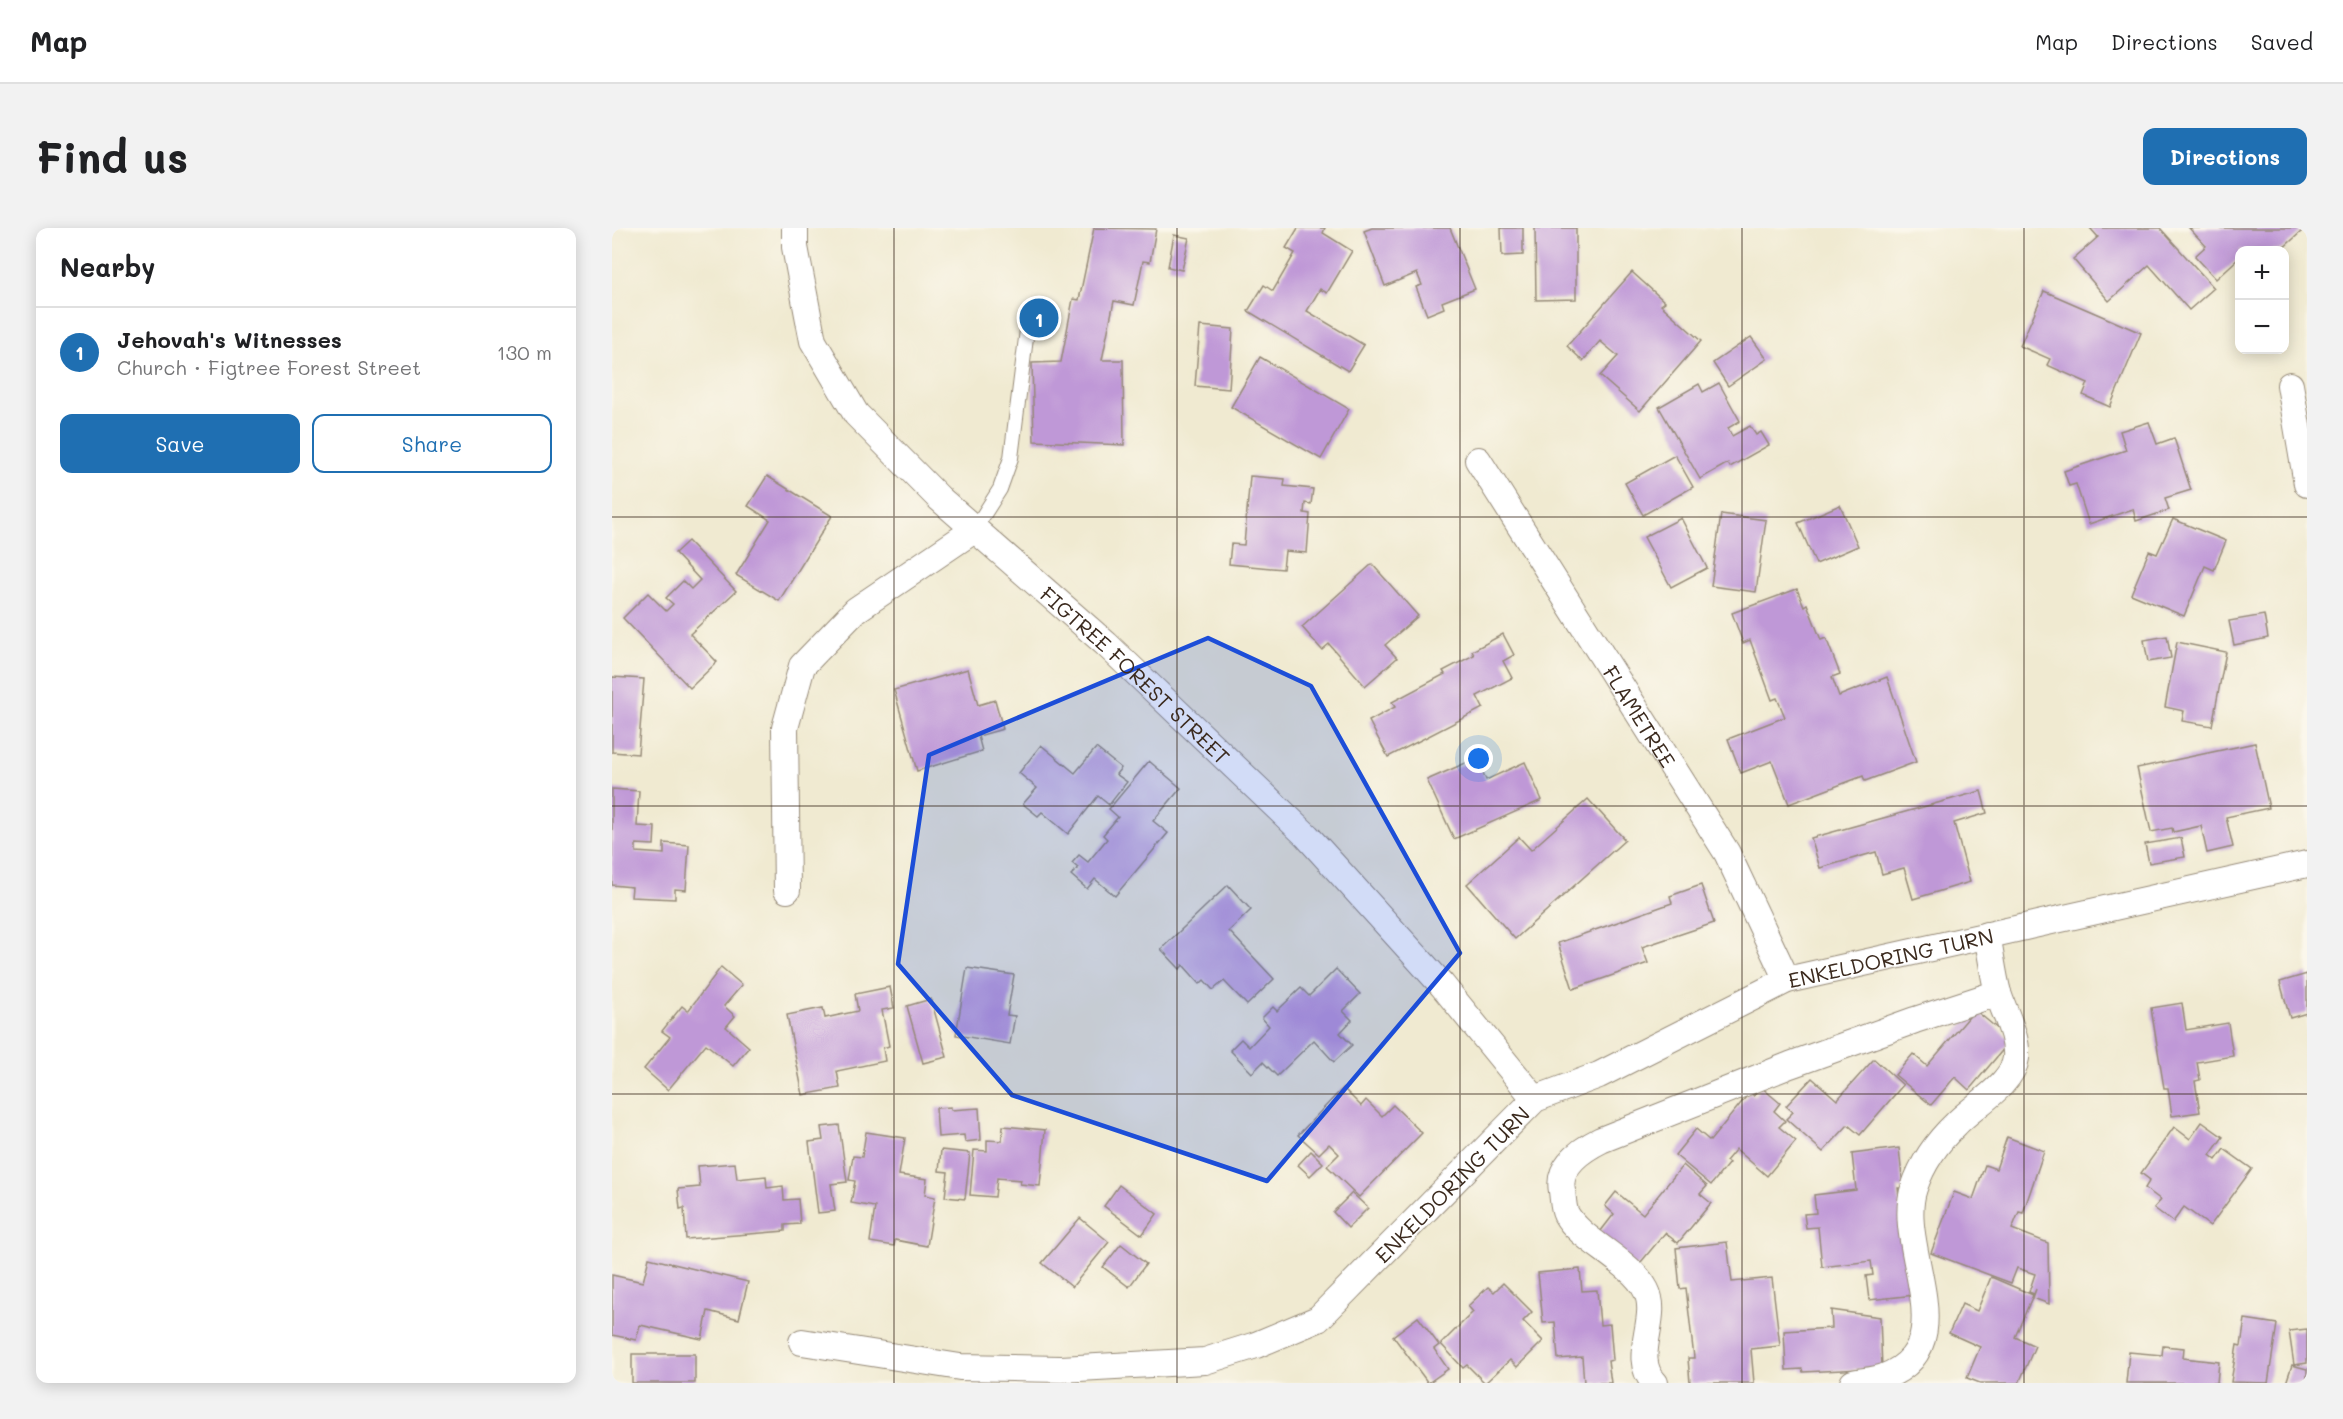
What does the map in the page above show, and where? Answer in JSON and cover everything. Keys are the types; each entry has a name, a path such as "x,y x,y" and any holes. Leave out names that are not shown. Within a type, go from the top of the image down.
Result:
{"street":[{"name":"FIGTREE FOREST STREET","path":"795,228 795,247 813,341 856,414 974,530 1106,644 1307,836 1442,986 1534,1099"},
{"path":"2290,386 2307,484"},
{"name":"FLAMETREE","path":"1478,460 1727,853 1787,980"},
{"path":"787,890 785,728 802,666 856,610 974,530"},
{"name":"ENKELDORING TURN","path":"802,1342 960,1367 1062,1369 1205,1361 1256,1345 1318,1319 1534,1099 1599,1075 1787,980 2307,864"},
{"path":"1853,1383 1884,1377 1910,1361 1923,1341 1925,1317 1912,1236 1913,1189 1927,1160 1943,1138 2012,1072 2016,1056 2007,1014 1998,993 1987,935"},
{"path":"1655,1383 1650,1378 1645,1365 1650,1306 1648,1293 1634,1275 1566,1214 1560,1183 1566,1167 1581,1150 1609,1137 1790,1065 1998,993"}],"lane":[{"path":"974,530 1000,489 1011,458 1028,322"}],"highlighted area":[{"path":"1208,638 1311,686 1460,953 1267,1181 1012,1095 898,964 929,755"}],"building":[{"path":"1094,228 1156,229 1150,262 1143,261 1134,305 1114,301 1102,360 1123,360 1124,445 1034,441 1032,363 1061,362 1073,299 1079,300"},
{"path":"1298,228 1325,228 1323,233 1352,251 1327,293 1320,289 1307,311 1364,345 1348,371 1248,311 1264,285 1273,291 1295,253 1286,248"},
{"path":"1372,228 1450,228 1475,289 1442,302 1444,308 1427,315 1416,287 1422,285 1417,273 1385,286 1364,231"},
{"path":"1501,228 1523,228 1523,255 1502,256"},
{"path":"1535,228 1576,228 1576,299 1536,300"},
{"path":"2090,228 2160,228 2214,288 2189,310 2149,265 2109,301 2073,259 2098,237"},
{"path":"2189,228 2302,228 2303,230 2285,246 2235,246 2235,262 2216,279 2195,256 2206,246"},
{"path":"1174,235 1189,238 1182,270 1168,267"},
{"path":"1632,272 1665,302 1661,305 1701,341 1640,411 1600,376 1618,356 1600,341 1583,361 1567,346"},
{"path":"2044,291 2141,333 2110,407 2083,395 2088,383 2047,365 2050,359 2020,346"},
{"path":"1200,326 1233,329 1229,389 1195,386"},
{"path":"1751,337 1767,359 1728,386 1713,363"},
{"path":"1260,357 1349,409 1321,459 1231,407"},
{"path":"1719,383 1740,421 1728,428 1732,436 1750,426 1756,435 1761,432 1769,445 1730,467 1728,463 1700,479 1659,407 1699,384 1703,392"},
{"path":"2149,422 2157,444 2174,438 2191,490 2165,498 2169,510 2136,521 2133,509 2089,524 2076,484 2069,486 2064,471 2126,450 2120,431"},
{"path":"1675,455 1693,487 1643,515 1625,483"},
{"path":"767,476 832,516 779,601 736,575 770,520 748,506"},
{"path":"1250,476 1285,479 1284,486 1313,489 1311,504 1305,503 1304,513 1310,514 1307,553 1285,551 1283,569 1229,564 1231,544 1244,545"},
{"path":"1840,505 1858,546 1816,564 1798,523"},
{"path":"1721,514 1766,520 1756,592 1711,586"},
{"path":"1681,518 1707,568 1671,587 1644,537"},
{"path":"2173,519 2226,541 2214,570 2205,566 2184,616 2131,594 2149,551 2157,554"},
{"path":"688,541 736,591 690,634 717,662 690,688 623,618 648,593 666,611 673,604 666,598 683,581 691,589 700,580 675,553"},
{"path":"1372,564 1418,616 1385,645 1397,658 1365,686 1329,644 1322,650 1302,627"},
{"path":"1797,589 1804,606 1807,604 1821,640 1826,638 1840,674 1832,677 1839,696 1887,677 1916,762 1865,781 1863,776 1789,804 1772,761 1741,773 1728,739 1785,717 1777,698 1772,700 1750,640 1743,643 1732,613"},
{"path":"2264,615 2268,638 2234,645 2229,621"},
{"path":"1503,634 1514,655 1503,661 1512,678 1477,696 1483,708 1388,757 1369,721 1395,707 1392,702 1445,674 1443,671 1474,655 1472,651"},
{"path":"2167,636 2171,658 2148,662 2144,640"},
{"path":"2177,642 2226,652 2212,726 2182,721 2184,711 2165,707"},
{"path":"968,669 978,705 995,700 1003,729 978,736 982,751 917,771 894,690"},
{"path":"612,677 644,679 638,754 612,752"},
{"path":"2255,743 2269,808 2226,817 2233,847 2207,853 2201,826 2173,832 2172,828 2151,832 2137,768"},
{"path":"1041,745 1075,773 1096,748 1121,768 1116,774 1127,782 1109,805 1098,796 1068,834 1042,812 1038,816 1023,804 1037,788 1019,773"},
{"path":"1477,758 1486,780 1525,762 1542,800 1454,839 1427,780"},
{"path":"1149,761 1181,788 1153,821 1168,833 1115,896 1095,879 1087,889 1071,875 1078,868 1072,863 1079,855 1088,862 1107,839 1103,835 1118,817 1109,809"},
{"path":"612,789 639,791 637,826 655,827 654,845 636,844 636,852 664,854 664,843 689,845 686,890 675,889 675,899 631,897 632,887 612,885"},
{"path":"1981,791 1987,813 1954,823 1970,882 1913,899 1904,868 1882,874 1876,852 1820,868 1811,838"},
{"path":"1588,799 1625,840 1515,939 1467,884 1519,837 1531,850"},
{"path":"2181,838 2185,857 2149,863 2145,844"},
{"path":"1228,885 1251,910 1229,931 1274,979 1247,1005 1224,981 1213,990 1204,980 1200,984 1183,965 1180,969 1161,949"},
{"path":"1701,885 1714,923 1642,947 1648,963 1573,989 1558,943 1672,903 1670,896"},
{"path":"721,967 742,985 724,1006 735,1016 726,1027 749,1047 733,1066 706,1044 668,1090 644,1069 670,1037 662,1031 682,1006 688,1011"},
{"path":"967,968 1014,975 1007,1015 1015,1016 1010,1044 956,1035"},
{"path":"1336,969 1360,994 1343,1011 1352,1020 1340,1033 1352,1045 1334,1062 1314,1040 1277,1076 1263,1062 1252,1073 1230,1050 1241,1039 1249,1047 1269,1026 1262,1018 1273,1007 1277,1011 1301,988 1309,996"},
{"path":"2307,974 2307,1013 2290,1018 2280,982"},
{"path":"890,987 894,1008 882,1010 889,1046 883,1048 885,1061 837,1071 840,1088 803,1095 787,1015 823,1008 825,1018 858,1011 855,994"},
{"path":"931,999 947,1057 923,1063 907,1006"},
{"path":"2182,1003 2186,1030 2228,1023 2233,1056 2197,1062 2200,1080 2195,1081 2200,1112 2172,1116 2168,1088 2164,1088 2151,1008"},
{"path":"1975,1010 2011,1040 1969,1090 1955,1077 1931,1105 1895,1075 1913,1054 1927,1066"},
{"path":"1874,1059 1903,1085 1860,1135 1848,1125 1823,1152 1786,1119 1793,1112 1786,1106 1812,1078 1837,1100"},
{"path":"1761,1087 1780,1103 1774,1111 1785,1121 1779,1127 1796,1141 1767,1176 1736,1149 1726,1161 1729,1163 1711,1185 1675,1155 1696,1129 1710,1141 1750,1092 1754,1096"},
{"path":"1343,1088 1361,1106 1366,1100 1382,1116 1393,1105 1422,1133 1359,1197 1327,1166 1339,1154 1329,1144 1319,1154 1298,1135"},
{"path":"951,1107 951,1110 979,1108 981,1140 965,1142 964,1135 938,1137 936,1108"},
{"path":"2202,1122 2223,1137 2210,1155 2216,1160 2224,1149 2252,1169 2210,1226 2184,1207 2173,1222 2154,1208 2161,1200 2145,1188 2150,1180 2141,1173 2174,1127 2190,1139"},
{"path":"839,1125 847,1182 831,1184 835,1211 818,1213 809,1142 823,1140 821,1127"},
{"path":"1003,1126 1045,1130 1040,1186 1020,1184 1021,1180 997,1178 995,1197 970,1195 974,1150 987,1151 987,1140 1002,1141"},
{"path":"866,1132 905,1138 899,1175 927,1179 925,1195 935,1197 927,1246 895,1240 894,1246 870,1242 875,1207 851,1203 855,1181 849,1180 853,1156 862,1157"},
{"path":"2007,1137 2044,1151 2023,1213 2019,1212 2012,1229 2048,1243 2049,1304 2033,1298 2036,1289 2034,1294 2029,1292 2035,1274 2017,1268 2011,1283 1931,1253 1954,1192 1973,1199 1985,1165 1996,1169"},
{"path":"1899,1148 1903,1188 1898,1188 1906,1255 1915,1295 1869,1300 1866,1276 1873,1275 1871,1261 1822,1267 1818,1227 1806,1228 1804,1214 1816,1213 1814,1195 1856,1190 1852,1154"},
{"path":"941,1150 970,1153 965,1199 945,1197 948,1172 939,1171"},
{"path":"1311,1151 1323,1163 1310,1176 1298,1165"},
{"path":"735,1163 737,1179 766,1176 767,1188 783,1186 784,1200 798,1199 800,1224 785,1225 785,1231 686,1239 684,1208 680,1209 678,1189 700,1187 698,1166"},
{"path":"1683,1165 1707,1186 1700,1194 1711,1203 1678,1243 1665,1233 1636,1268 1597,1236 1614,1214 1605,1206 1616,1192 1643,1214"},
{"path":"1119,1185 1157,1214 1142,1235 1104,1206"},
{"path":"1352,1193 1368,1208 1348,1228 1333,1212"},
{"path":"1080,1218 1109,1242 1072,1287 1042,1263"},
{"path":"1727,1242 1732,1282 1772,1278 1780,1346 1751,1349 1754,1383 1690,1383 1688,1358 1694,1358 1686,1288 1680,1289 1676,1248"},
{"path":"1121,1244 1146,1264 1129,1287 1103,1267"},
{"path":"649,1258 748,1282 739,1319 708,1311 702,1339 640,1325 636,1340 612,1335 612,1275 643,1282"},
{"path":"1580,1269 1582,1291 1597,1290 1600,1325 1610,1324 1613,1360 1608,1361 1611,1383 1584,1383 1582,1357 1558,1359 1555,1322 1543,1323 1538,1273"},
{"path":"1991,1277 2033,1295 2015,1337 2035,1346 2019,1383 1980,1383 1967,1378 1980,1347 1949,1333 1962,1304 1977,1311"},
{"path":"1503,1283 1532,1312 1523,1321 1543,1341 1517,1367 1510,1360 1485,1383 1467,1365 1463,1368 1441,1344 1473,1312 1468,1306 1488,1287 1494,1292"},
{"path":"1831,1310 1880,1317 1882,1368 1803,1372 1802,1369 1786,1370 1784,1331 1832,1328"},
{"path":"1418,1317 1439,1345 1434,1349 1448,1369 1428,1383 1393,1336"},
{"path":"2245,1319 2277,1324 2268,1383 2231,1382 2237,1345 2241,1346"},
{"path":"2307,1329 2307,1363 2294,1365 2289,1331"},
{"path":"2163,1346 2184,1348 2183,1358 2219,1362 2217,1383 2126,1383 2129,1352 2162,1355"},
{"path":"632,1354 695,1354 695,1383 632,1383"},
{"path":"2292,1365 2307,1369 2307,1383 2286,1383"}],"place":[{"name":"Jehovah's Witnesses","path":"1039,318"}]}
